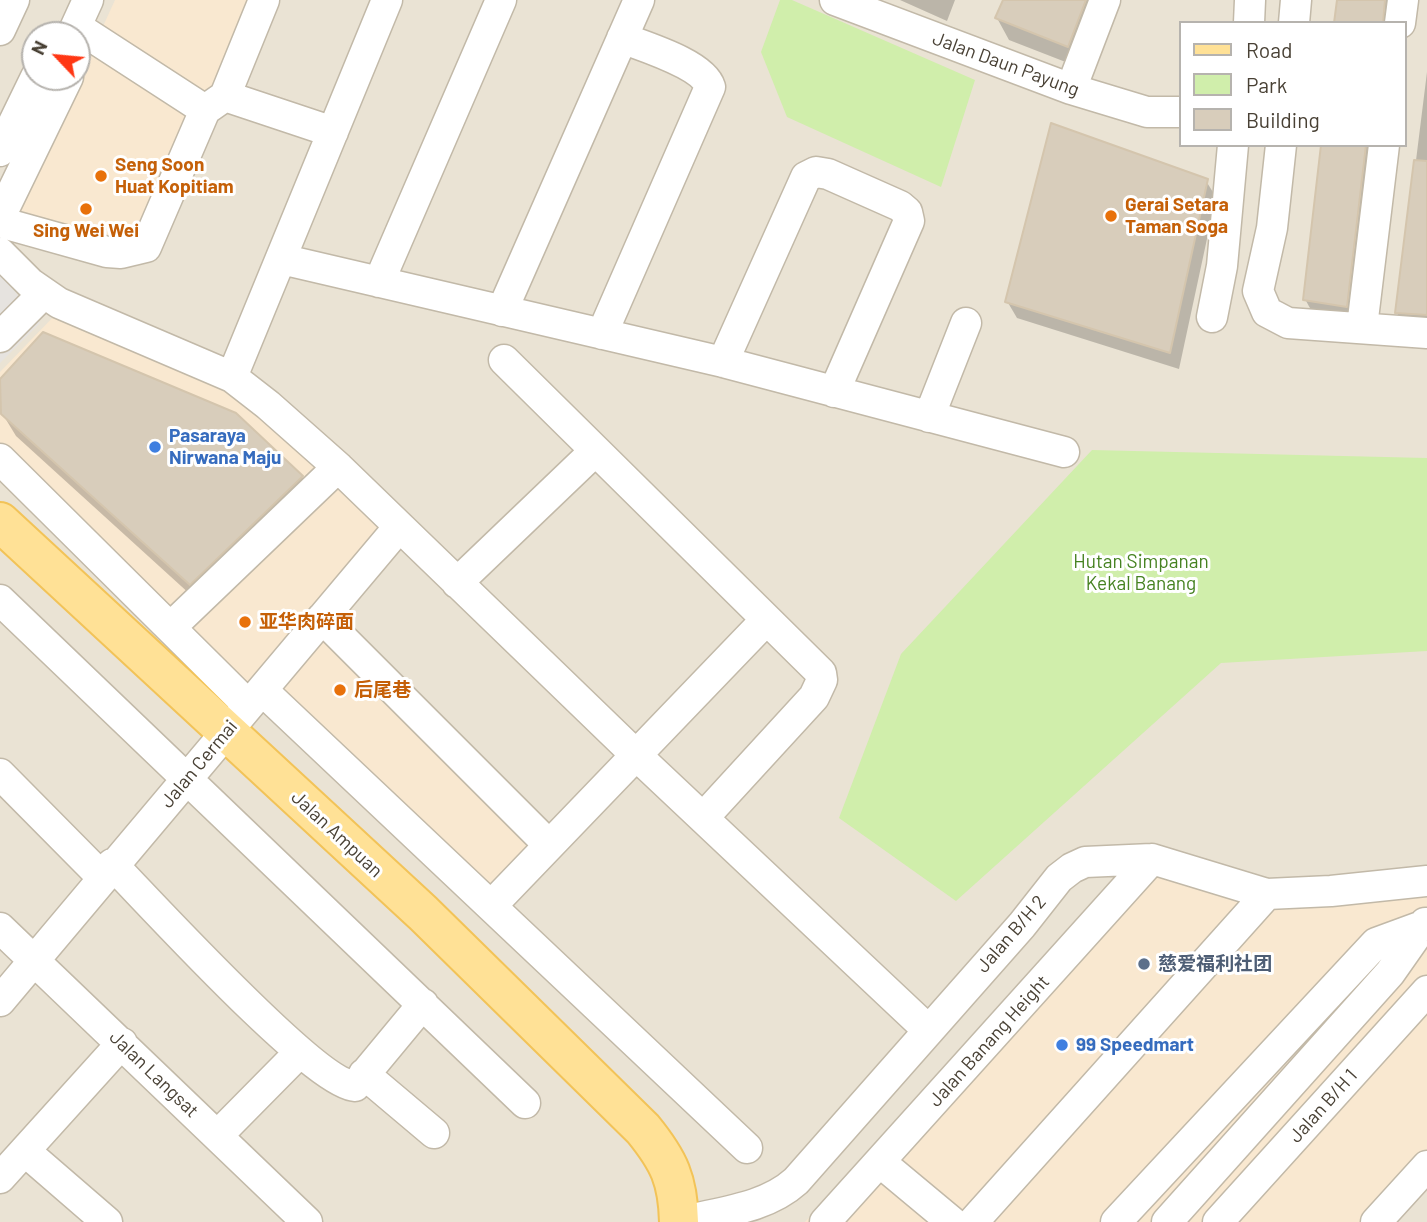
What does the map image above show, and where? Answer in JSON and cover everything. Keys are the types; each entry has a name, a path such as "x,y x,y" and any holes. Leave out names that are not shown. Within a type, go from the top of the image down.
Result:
{"main road":[{"name":"Jalan Ampuan","path":"0,522 246,709 423,913 643,1129 664,1155 678,1194 680,1222"}],"street":[{"path":"0,30 13,0"},
{"path":"62,91 1,222 107,252 135,251 146,247 264,0"},
{"path":"232,377 387,0"},
{"path":"379,282 501,0"},
{"path":"502,311 639,0"},
{"name":"Jalan Daun Payung","path":"835,0 1071,89 1147,112 1178,113"},
{"path":"1071,89 1105,0"},
{"path":"1249,21 1250,0"},
{"path":"1294,21 1296,0"},
{"path":"1400,21 1403,0"},
{"path":"91,28 215,103 333,132"},
{"path":"602,334 710,87 703,74 691,67 622,38"},
{"path":"0,151 29,91"},
{"path":"1212,317 1222,266 1233,147"},
{"path":"1280,147 1272,228 1258,291 1267,312 1287,323 1427,333"},
{"path":"1362,327 1384,147"},
{"path":"723,362 806,177 816,173 828,174 900,206 907,212 909,221 834,392"},
{"path":"0,253 44,293 79,313 232,377 338,467 636,755 927,1029"},
{"path":"281,259 723,362 1064,452"},
{"path":"0,337 44,293"},
{"path":"929,417 966,323"},
{"path":"504,360 821,673 822,680 814,696 703,818"},
{"path":"457,583 595,450"},
{"path":"0,459 172,626 246,709 491,906 747,1148"},
{"path":"172,626 338,467"},
{"name":"Jalan Cermai","path":"0,1001 399,527"},
{"path":"0,600 525,1103"},
{"path":"322,618 549,845"},
{"path":"491,906 766,620"},
{"path":"0,774 299,1053 343,1085 355,1086 423,1004"},
{"name":"Jalan B/H 2","path":"680,1222 760,1203 782,1194 1022,925 1059,878 1085,862 1152,859 1267,894 1331,891 1427,881"},
{"name":"Jalan Banang Height","path":"825,1222 1152,859"},
{"path":"973,1222 1267,894"},
{"path":"1116,1222 1376,943 1426,925"},
{"path":"1167,1222 1390,973 1426,925"},
{"name":"Jalan Langsat","path":"0,928 307,1222"},
{"name":"Jalan B/H 1","path":"1218,1222 1427,991"},
{"path":"0,1178 122,1043"},
{"path":"218,1135 299,1053"},
{"path":"364,1074 434,1133"},
{"path":"26,1152 107,1222"},
{"path":"880,1162 952,1222"},
{"path":"1376,1222 1427,1166"}],"shaded area":[{"path":"0,0 1427,0 1427,1222 0,1222"},
{"path":"115,0 269,0 210,114 150,249 17,215 74,91 91,91 91,53"},
{"path":"0,273 40,323 0,363"},
{"path":"57,313 228,386 388,528 318,610 557,845 489,916 0,450 0,372"},
{"path":"1149,850 1271,885 1427,871 1427,1175 1384,1222 805,1222"}],"green space":[{"path":"780,0 792,0 975,80 941,187 787,117 761,52"},
{"name":"Hutan Simpanan Kekal Banang","path":"1092,450 1427,458 1427,651 1221,663 956,901 839,818 901,654"}],"building":[{"path":"1003,0 1086,0 1068,47 995,18"},
{"path":"1337,0 1385,0 1383,21 1334,21"},
{"path":"1051,123 1208,179 1170,353 1005,302"},
{"path":"1321,147 1366,147 1347,307 1303,300"},
{"path":"1414,160 1427,161 1427,315 1395,313"},
{"name":"Pasaraya Nirwana Maju","path":"43,332 236,413 303,476 190,585 1,414 0,379"}],"place":[{"name":"Seng Soon Huat Kopitiam","path":"101,176"},
{"name":"Sing Wei Wei","path":"86,209"},
{"name":"Gerai Setara Taman Soga","path":"1111,216"},
{"name":"Pasaraya Nirwana Maju","path":"155,447"},
{"name":"亚华肉碎面","path":"245,622"},
{"name":"后尾巷","path":"340,690"},
{"name":"慈爱福利社团","path":"1144,964"},
{"name":"99 Speedmart","path":"1062,1045"}]}
